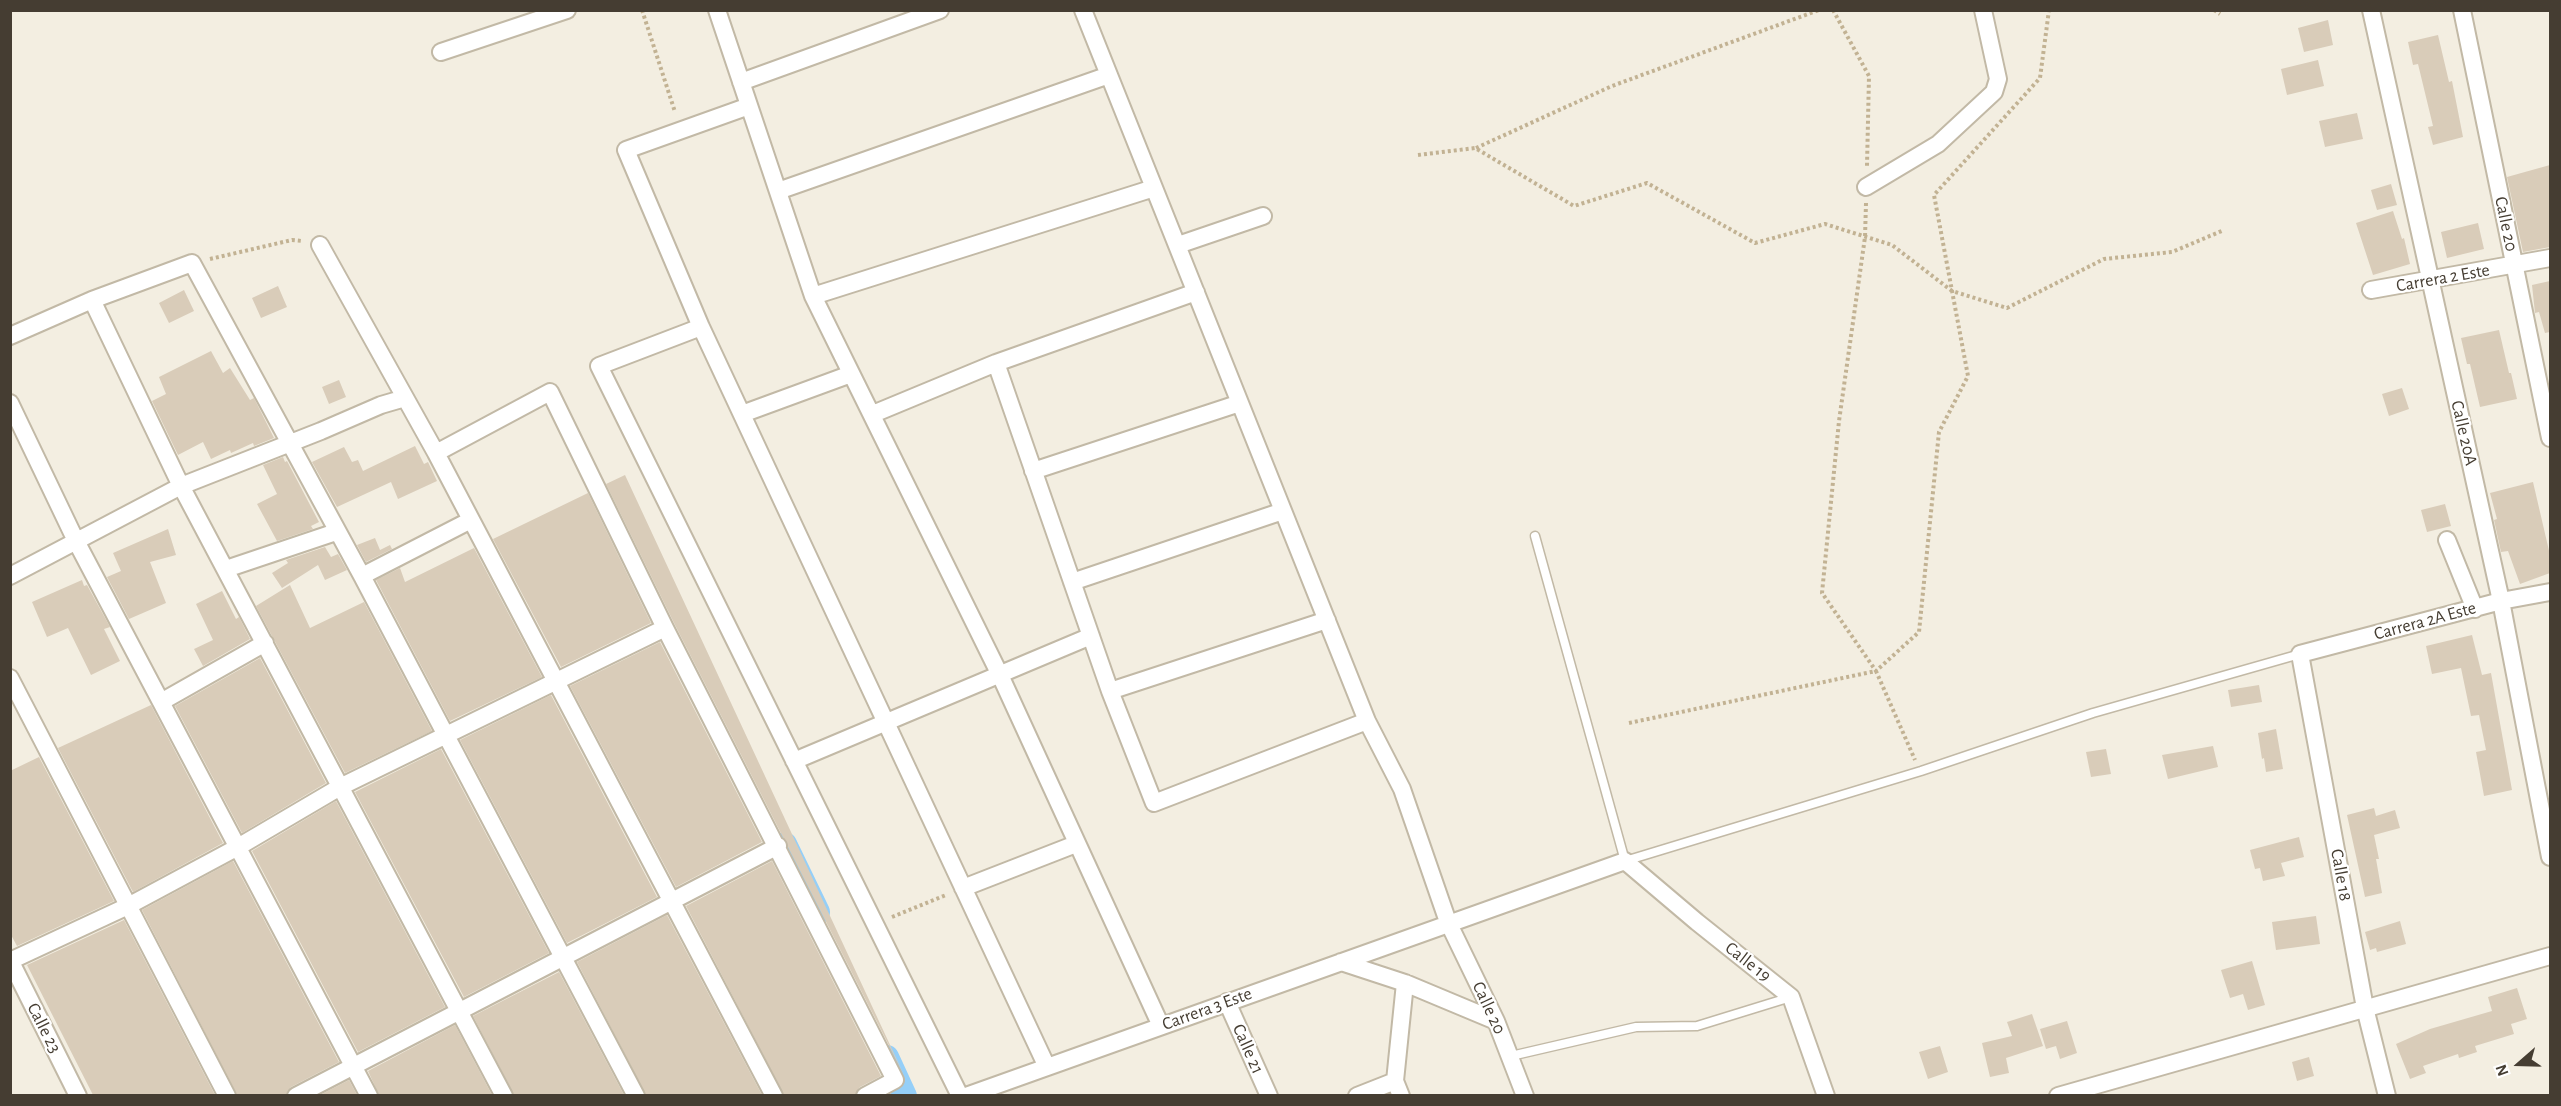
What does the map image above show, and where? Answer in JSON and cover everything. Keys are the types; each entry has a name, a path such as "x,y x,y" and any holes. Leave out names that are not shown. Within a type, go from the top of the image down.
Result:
{"street":[{"path":"441,52 567,10"},
{"path":"717,10 813,296 1000,675 1161,1026"},
{"path":"741,82 940,10"},
{"name":"Calle 20","path":"1083,10 1367,721 1402,789 1448,922 1496,1021 1525,1095"},
{"path":"1866,187 1938,144 1994,93 1998,79 1983,10"},
{"name":"Calle 20A","path":"2371,10 2502,601 2550,857"},
{"name":"Calle 20","path":"2462,10 2550,438"},
{"path":"778,191 1109,75"},
{"path":"749,106 626,150 701,327 1047,1067"},
{"path":"813,296 1154,188"},
{"path":"1178,245 1263,216"},
{"path":"320,245 436,453 774,1095"},
{"name":"Carrera 2 Este","path":"2371,290 2550,258"},
{"path":"10,336 92,300 192,264 362,576 636,1095"},
{"path":"873,414 996,363 1196,292"},
{"path":"92,300 182,486 504,1095"},
{"path":"701,327 599,366 960,1095"},
{"path":"996,363 1110,691 1154,803 1367,721"},
{"path":"742,414 850,374"},
{"path":"436,453 550,392 665,628 778,846 895,1080 865,1095"},
{"path":"10,576 182,486 381,405 405,398"},
{"path":"10,403 76,541 369,1095"},
{"path":"1033,471 1240,403"},
{"path":"1072,582 1283,511"},
{"path":"362,576 471,520"},
{"path":"226,569 336,532"},
{"path":"2447,540 2475,609"},
{"name":"Carrera 2A Este","path":"2300,654 2502,601 2550,592"},
{"path":"1110,691 1327,620"},
{"path":"11,961 128,906 238,847 340,787 665,628"},
{"path":"794,761 1091,636"},
{"path":"160,702 265,643"},
{"name":"Calle 18","path":"2300,654 2365,1008 2387,1095"},
{"path":"10,678 227,1095"},
{"path":"963,888 1076,844"},
{"path":"296,1095 778,846"},
{"name":"Carrera 3 Este","path":"966,1095 1625,861"},
{"name":"Calle 19","path":"1625,861 1791,997"},
{"path":"2058,1095 2550,956"},
{"name":"Calle 23","path":"11,961 78,1095"},
{"path":"1341,962 1405,983 1496,1021"},
{"path":"1357,1095 1398,1088 1405,983"},
{"path":"1791,997 1826,1095"},
{"name":"Calle 21","path":"1227,1002 1269,1095"}],"lane":[{"path":"1535,536 1625,861 1921,771 2093,713 2300,654"},
{"path":"1511,1056 1636,1027 1697,1026 1791,997"}],"path":[{"path":"642,10 681,130"},
{"path":"1418,154 1475,148 1612,86 1819,10"},
{"path":"1833,10 1869,76 1866,237 1839,421 1822,593 1876,671 1921,771"},
{"path":"1629,723 1876,671 1919,632 1939,432 1968,376 1934,195 2040,78 2049,10"},
{"path":"2214,10 2220,14"},
{"path":"1475,148 1574,206 1647,183 1755,243 1825,224 1892,246 1952,291 2007,308 2104,259 2172,252 2224,230"},
{"path":"192,264 292,240 320,245"},
{"path":"874,924 963,888"}],"building":[{"path":"2328,20 2333,45 2304,52 2298,28"},
{"path":"2438,35 2449,82 2452,81 2463,137 2433,145 2428,127 2433,126 2418,64 2413,65 2408,42"},
{"path":"2318,60 2324,86 2287,95 2281,69"},
{"path":"2357,113 2363,139 2325,147 2319,121"},
{"path":"2550,165 2550,247 2523,252 2507,177"},
{"path":"2391,184 2397,205 2377,210 2371,190"},
{"path":"2393,211 2402,239 2404,238 2410,264 2373,275 2356,223"},
{"path":"2478,223 2484,249 2447,258 2441,232"},
{"path":"2550,281 2550,332 2545,333 2539,312 2535,313 2532,285"},
{"path":"278,286 287,307 261,318 252,298"},
{"path":"184,290 194,311 169,323 159,303"},
{"path":"2499,330 2517,399 2480,407 2461,338"},
{"path":"211,351 223,373 230,368 250,400 254,398 274,438 254,446 253,443 231,453 230,450 211,459 203,442 178,455 152,401 166,394 159,377"},
{"path":"339,380 346,397 329,404 322,387"},
{"path":"2402,388 2409,409 2389,416 2382,394"},
{"path":"415,446 424,464 428,462 437,481 398,499 391,482 337,507 312,462 344,447 352,462 358,460 363,471"},
{"path":"283,457 319,522 311,526 313,529 277,541 257,504 277,494 263,465"},
{"path":"625,475 904,1075 674,623 606,484"},
{"path":"2533,482 2550,555 2550,573 2520,584 2508,551 2501,552 2494,520 2497,519 2490,493"},
{"path":"588,493 651,623 561,667 493,539"},
{"path":"2445,504 2451,526 2427,532 2421,510"},
{"path":"168,529 176,555 150,562 166,603 129,619 107,577 121,571 113,553"},
{"path":"375,538 380,550 390,545 392,549 366,562 357,545"},
{"path":"325,547 331,557 338,554 347,570 325,580 318,565 282,588 272,573 288,563 286,560"},
{"path":"474,548 542,677 450,721 376,580 400,568 405,582"},
{"path":"82,580 110,627 104,629 120,661 91,675 68,628 47,637 32,602"},
{"path":"290,585 310,628 364,602 432,731 345,773 256,606"},
{"path":"222,591 236,619 239,617 250,639 203,666 194,649 213,640 196,604"},
{"path":"2472,635 2482,675 2491,673 2512,790 2484,796 2476,752 2486,750 2479,715 2471,716 2461,668 2432,674 2426,646"},
{"path":"660,642 762,842 676,887 570,686"},
{"path":"260,658 326,783 242,833 175,706"},
{"path":"2259,685 2262,702 2231,707 2228,690"},
{"path":"551,695 657,897 567,943 460,740"},
{"path":"151,705 223,843 133,892 58,748"},
{"path":"2276,729 2283,769 2266,772 2258,733"},
{"path":"2213,746 2218,767 2168,779 2162,755"},
{"path":"441,749 549,953 464,997 355,792"},
{"path":"2106,749 2111,774 2091,777 2086,752"},
{"path":"39,757 114,901 17,946 10,933 10,771"},
{"path":"336,801 445,1007 358,1052 252,851"},
{"path":"2374,808 2376,816 2395,810 2400,828 2374,835 2382,893 2365,897 2347,815"},
{"path":"2299,837 2304,857 2281,863 2285,876 2263,881 2260,868 2255,869 2250,850"},
{"path":"233,861 339,1062 291,1087 286,1095 237,1095 142,910"},
{"path":"772,861 881,1076 860,1087 855,1095 784,1095 686,906"},
{"path":"667,915 762,1095 646,1095 577,962"},
{"path":"2316,916 2320,944 2276,950 2272,922"},
{"path":"124,920 215,1095 93,1095 27,965"},
{"path":"2400,921 2406,944 2377,952 2376,948 2370,950 2365,932"},
{"path":"2252,961 2265,1005 2248,1010 2243,994 2230,998 2221,970"},
{"path":"559,972 624,1095 514,1095 473,1016"},
{"path":"2517,988 2527,1019 2511,1024 2514,1034 2475,1046 2477,1052 2459,1058 2458,1054 2423,1066 2426,1073 2410,1079 2396,1044 2430,1029 2492,1011 2488,997"},
{"path":"2032,1014 2043,1046 2006,1058 2009,1073 1990,1077 1982,1043 2012,1036 2007,1022"},
{"path":"2067,1021 2077,1053 2060,1059 2056,1046 2046,1049 2040,1029"},
{"path":"455,1025 492,1095 379,1095 368,1071"},
{"path":"1940,1046 1948,1072 1928,1079 1919,1052"},
{"path":"2309,1057 2314,1076 2297,1081 2292,1062"},
{"path":"349,1080 357,1095 320,1095"}],"waterway":[{"path":"785,844 818,912"},
{"path":"887,1057 905,1096"}]}
